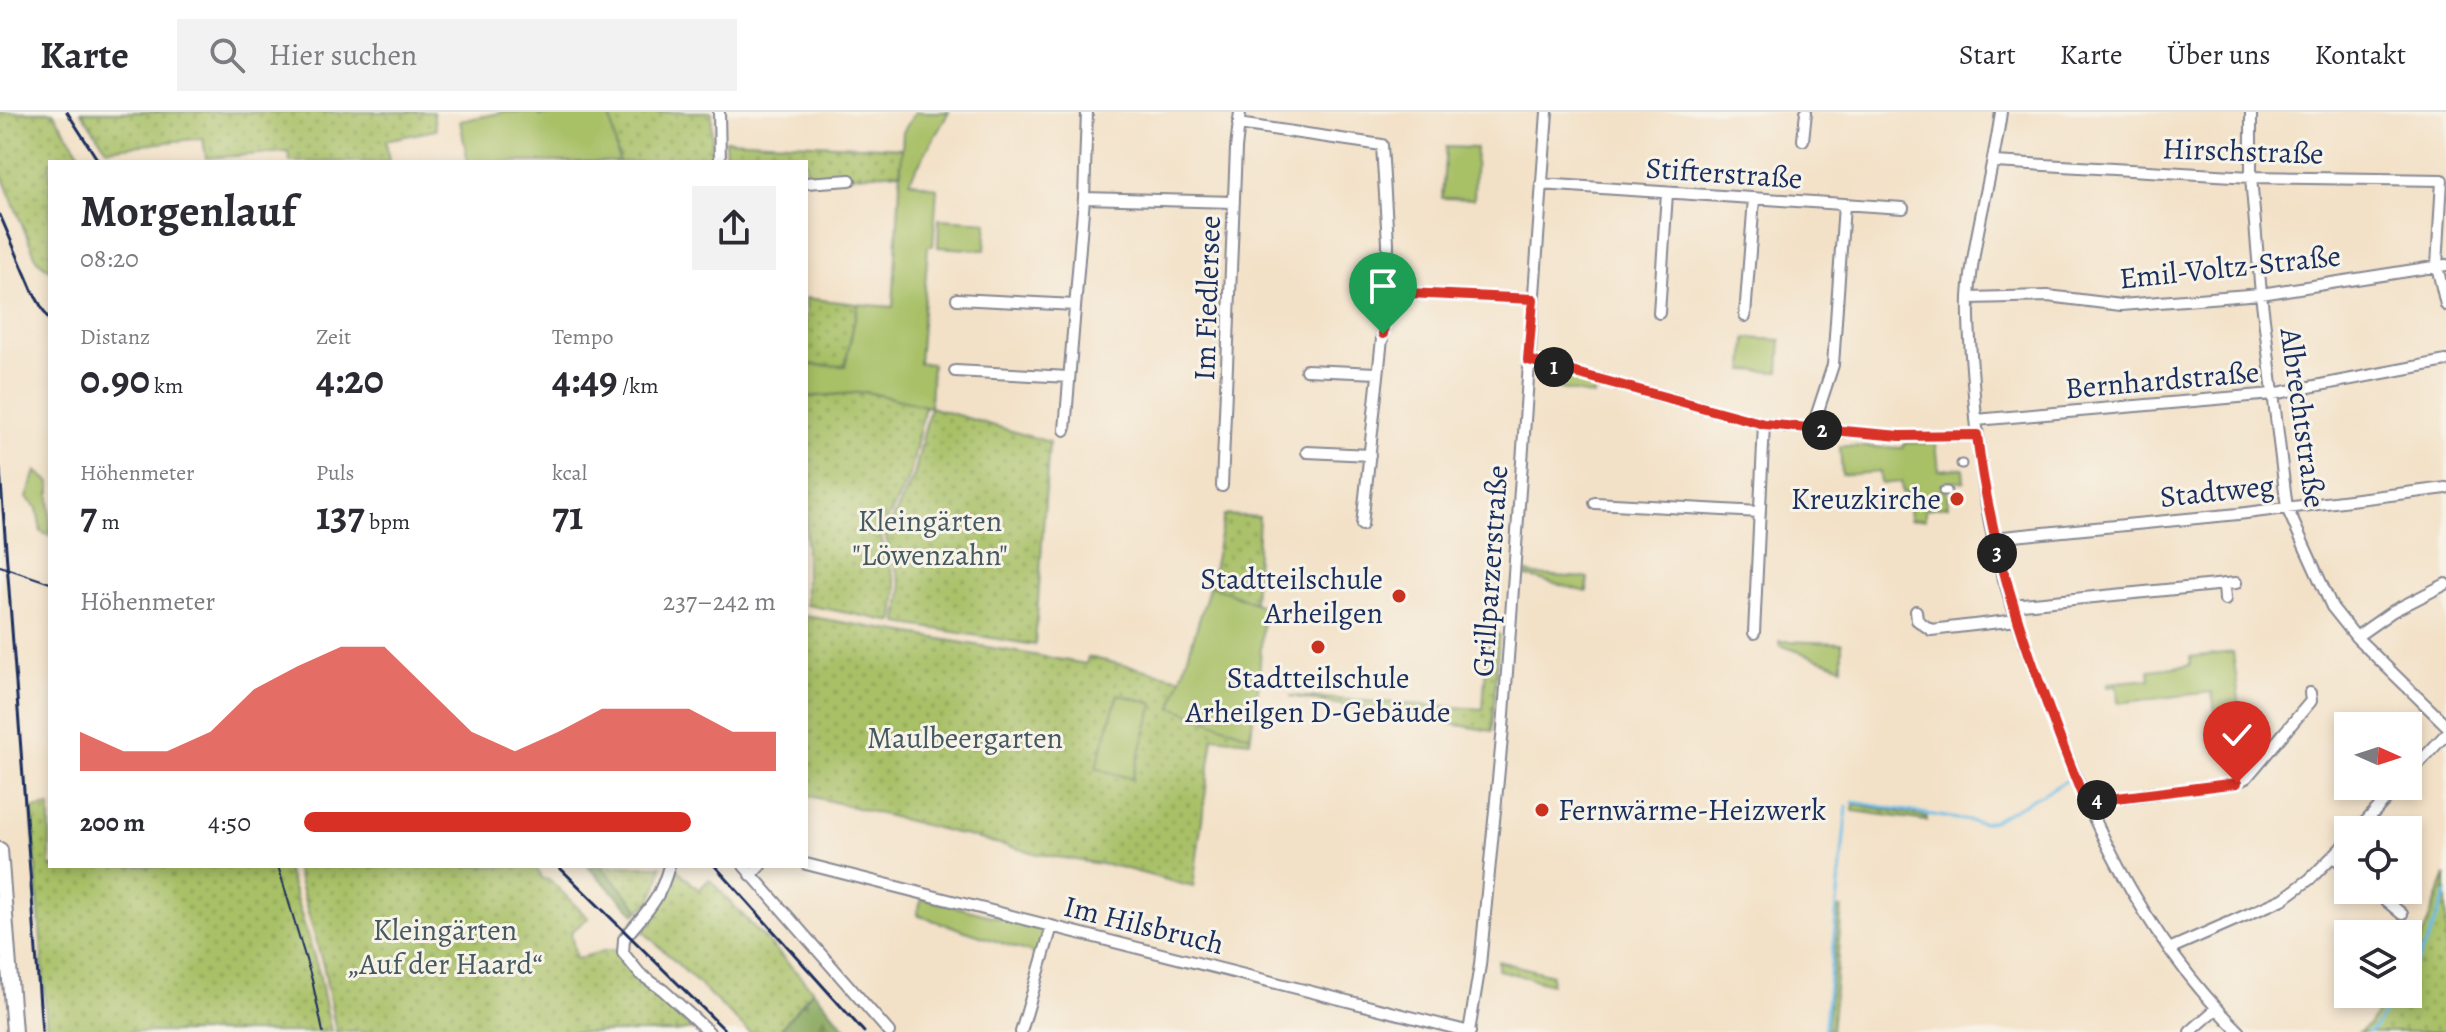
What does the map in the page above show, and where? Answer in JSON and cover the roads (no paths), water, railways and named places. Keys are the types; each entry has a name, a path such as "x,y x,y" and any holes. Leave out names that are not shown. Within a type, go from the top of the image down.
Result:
{"main road":[{"path":"0,850 14,1032"}],"street":[{"path":"719,112 720,160"},
{"path":"1065,430 1084,198 1087,112"},
{"name":"Im Fiedlersee","path":"1222,486 1240,112"},
{"name":"Grillparzerstraße","path":"1470,1032 1480,965 1502,736 1547,112"},
{"path":"1803,140 1806,112"},
{"path":"2001,112 1995,162 1972,265 1969,298 1977,435 1993,538 2017,620 2085,802 2113,859 2169,949 2216,1009 2240,1032"},
{"name":"Albrechtstraße","path":"2251,112 2251,177 2261,294 2287,508 2332,607 2356,637 2446,725"},
{"path":"1238,124 1382,145 1388,243 1387,292 1362,525"},
{"name":"Hirschstraße","path":"1995,162 2251,177 2442,180 2443,207"},
{"path":"808,183 850,180"},
{"name":"Stifterstraße","path":"1541,184 1903,208"},
{"path":"1659,313 1667,193"},
{"path":"1084,198 1234,202"},
{"path":"1745,316 1754,199"},
{"path":"1812,429 1833,365 1844,205"},
{"path":"2443,207 2442,265 2446,305"},
{"name":"Emil-Voltz-Straße","path":"1969,298 2048,296 2121,305 2261,294 2442,265"},
{"path":"1387,292 1533,299"},
{"path":"957,299 977,294 1075,305"},
{"path":"1528,360 1764,424 1900,436 1977,435"},
{"name":"Bernhardstraße","path":"1976,420 2273,394 2446,361"},
{"path":"1306,370 1378,373"},
{"path":"955,371 1069,377"},
{"path":"1754,633 1764,424"},
{"path":"1307,452 1370,455"},
{"name":"Stadtweg","path":"1993,538 2287,508 2446,488"},
{"path":"1595,503 1760,512"},
{"path":"2012,605 2230,583 2225,600"},
{"path":"2356,637 2393,611 2446,584"},
{"path":"1916,611 1917,620 1931,630 2017,620"},
{"path":"2085,802 2237,783 2247,777 2311,701 2310,693"},
{"path":"2422,760 2446,734"},
{"path":"2371,816 2385,800"},
{"path":"2169,949 2283,899 2334,857"},
{"name":"Im Hilsbruch","path":"808,865 1470,1032"},
{"path":"668,868 650,910 622,942 623,953 640,974 663,990 709,1032"},
{"path":"748,871 889,1032"},
{"path":"2390,904 2402,914"},
{"path":"1021,1032 1052,926"},
{"path":"2190,1032 2216,1009"}],"waterway":[{"path":"1853,802 1982,823 1993,821 2066,781"},
{"path":"1824,1032 1847,806"},
{"path":"2422,952 2446,893"},
{"path":"2368,1032 2387,1008"}],"tram line":[{"path":"0,566 48,582"},
{"path":"279,868 312,980 323,1032"}],"railway":[{"path":"67,112 98,160"},
{"path":"0,215 33,292 48,318"},
{"path":"0,469 42,1032"},
{"path":"560,868 727,1032"},
{"path":"717,868 864,1032"}],"place":[{"name":"Kreuzkirche","path":"1957,499"},
{"name":"Stadtteilschule Arheilgen","path":"1399,596"},
{"name":"Stadtteilschule Arheilgen D-Gebäude","path":"1318,647"},
{"name":"Fernwärme-Heizwerk","path":"1542,810"}],"park label":[{"name":"Kleingärten \"Löwenzahn\"","path":"930,538"},
{"name":"Maulbeergarten","path":"965,738"},
{"name":"Kleingärten „Auf der Haard“","path":"445,947"}]}
